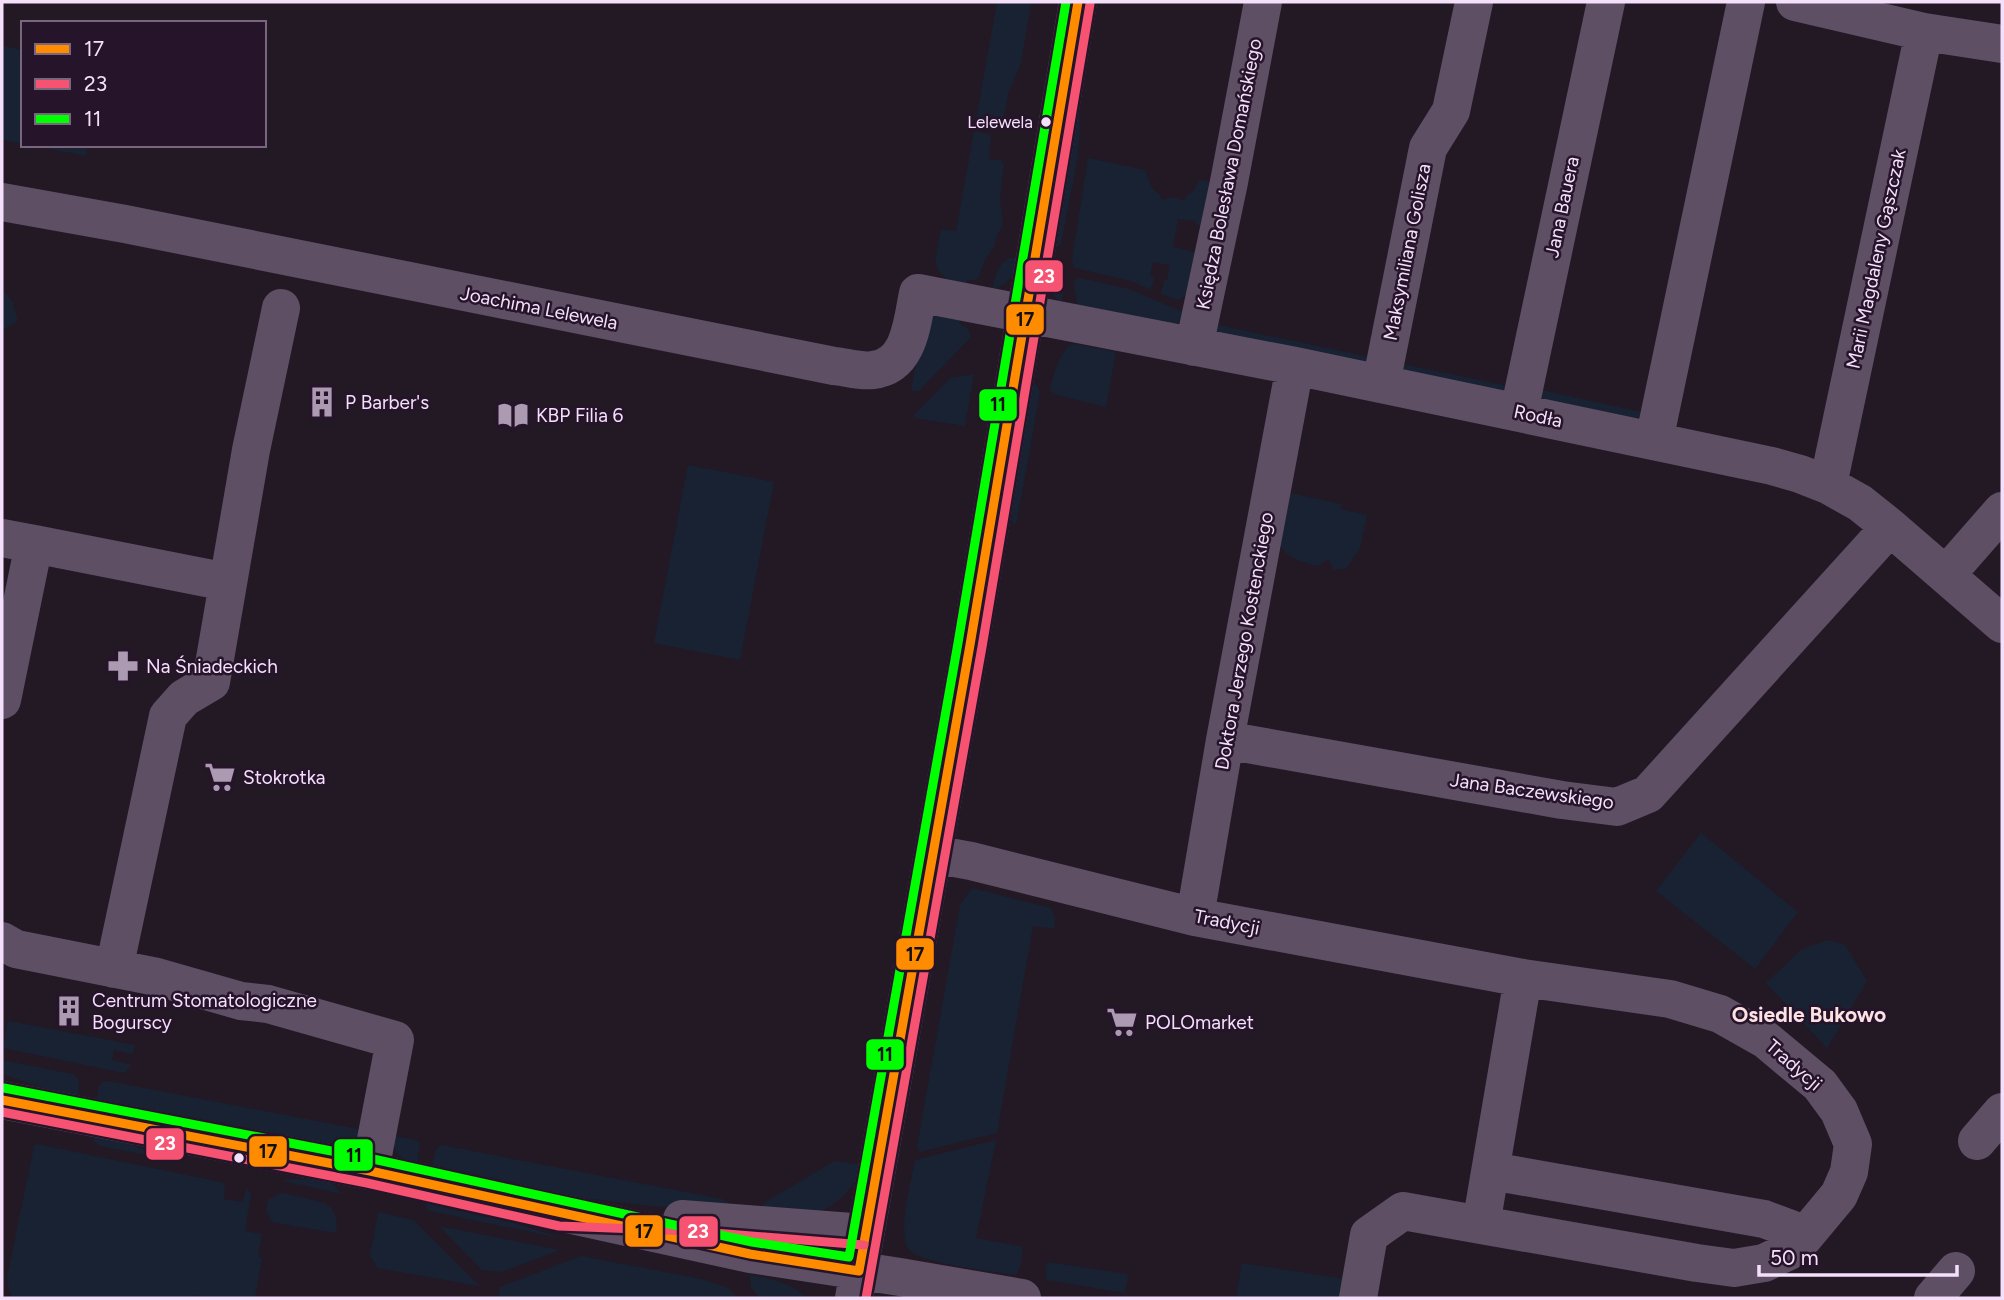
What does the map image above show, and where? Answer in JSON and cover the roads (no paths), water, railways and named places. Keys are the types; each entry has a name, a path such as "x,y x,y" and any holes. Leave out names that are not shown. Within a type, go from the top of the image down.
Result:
{"street":[{"path":"856,1285 1027,314 1078,2"},
{"name":"Księdza Bolesława Domańskiego","path":"1195,347 1263,2"},
{"name":"Maksymiliana Golisza","path":"1381,384 1428,148 1451,111 1474,2"},
{"name":"Jana Bauera","path":"1519,412 1606,2"},
{"path":"1654,441 1746,2"},
{"path":"1794,2 1924,32 2002,44"},
{"name":"Marii Magdaleny Gąszczak","path":"1828,485 1924,32"},
{"name":"Joachima Lelewela","path":"2,202 872,371 884,368 899,357 908,341 918,293 1027,314"},
{"path":"114,968 167,716 184,698 211,682 251,450 281,308"},
{"name":"Rodła","path":"1027,314 1519,412 1800,474 1828,485 1860,503 2002,624"},
{"name":"Doktora Jerzego Kostenckiego","path":"1195,917 1295,366"},
{"path":"1946,575 2002,511"},
{"name":"Jana Baczewskiego","path":"1226,740 1618,807 1648,794 1890,527"},
{"path":"2,700 18,541 227,582"},
{"name":"Tradycji","path":"933,854 1195,917 1523,978 1670,999 1720,1014 1766,1040 1819,1085 1839,1111 1853,1144 1849,1172 1839,1195 1789,1251 1764,1263 1734,1268 1697,1263 1403,1211 1369,1235 1358,1298"},
{"path":"2,940 16,949 157,977 241,1000 268,1004 395,1040 370,1171"},
{"path":"1481,1225 1523,978"},
{"path":"2,1100 370,1171 750,1254 856,1285 1022,1298"},
{"path":"1977,1141 2002,1112"},
{"path":"1492,1171 1764,1219 1804,1237"},
{"path":"561,1214 691,1219 865,1233"}],"place":[{"name":"Lelewela","path":"1046,122"},
{"name":"P Barber's","path":"322,402"},
{"name":"KBP Filia 6","path":"513,415"},
{"name":"Na Śniadeckich","path":"123,666"},
{"name":"Stokrotka","path":"220,777"},
{"name":"Centrum Stomatologiczne Bogurscy","path":"69,1011"},
{"name":"POLOmarket","path":"1122,1022"}],"district":[{"name":"Osiedle Bukowo","path":"1809,1014"}]}
